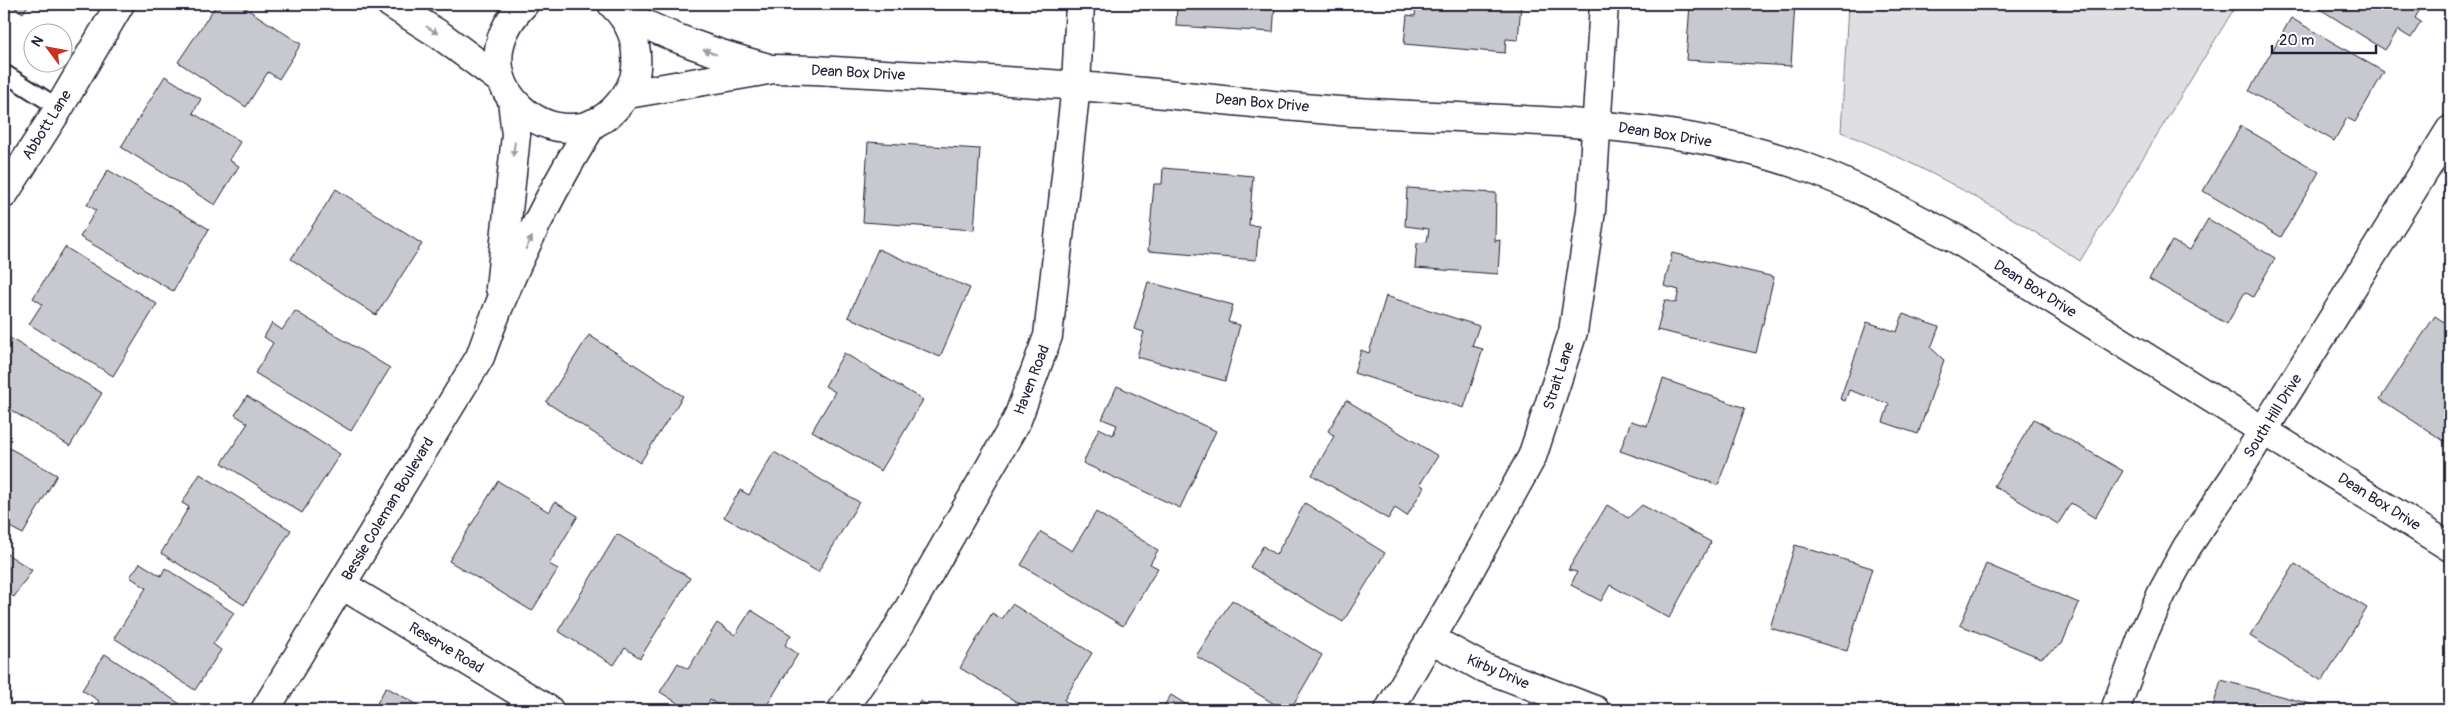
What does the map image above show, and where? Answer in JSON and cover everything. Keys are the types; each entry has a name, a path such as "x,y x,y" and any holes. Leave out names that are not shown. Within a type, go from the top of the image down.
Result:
{"street":[{"name":"Abbott Lane","path":"4,194 59,108 120,4"},
{"path":"391,4 440,35 507,91 529,116 549,125 571,128 593,123 613,112 628,94 636,73 638,52 633,31 617,8"},
{"name":"Bessie Coleman Boulevard","path":"499,302 516,135 498,59 501,36 511,17 524,4"},
{"name":"Haven Road","path":"842,710 893,636 1021,410 1048,336 1076,86 1080,4"},
{"name":"Strait Lane","path":"1389,710 1431,639 1532,457 1573,332 1591,211 1604,4"},
{"name":"Dean Box Drive","path":"617,8 672,38 717,55 774,69 1076,86 1340,110 1646,129 1714,142 1804,167 1887,203 1958,240 2450,547"},
{"name":"Dean Box Drive","path":"628,94 774,69"},
{"name":"Bessie Coleman Boulevard","path":"265,710 480,356 499,302 550,200 593,123"},
{"name":"South Hill Drive","path":"2115,710 2142,635 2187,547 2264,430 2450,130"},
{"name":"Reserve Road","path":"342,585 549,710"},
{"name":"Kirby Drive","path":"1431,639 1482,667 1595,710"}],"lane":[{"path":"4,73 59,108"}],"shaded area":[{"path":"1848,4 2237,4 2080,261 2022,224 1963,190 1904,160 1841,132"}],"building":[{"path":"9,4 29,4 23,13"},
{"path":"217,4 239,4 301,44 279,79 268,72 246,107 178,62"},
{"path":"932,4 980,4 980,8"},
{"path":"1177,4 1275,4 1273,32 1176,26"},
{"path":"1416,4 1521,4 1518,40 1506,39 1505,53 1404,44 1407,15 1415,16"},
{"path":"1690,4 1795,4 1791,66 1686,60"},
{"path":"2312,4 2423,4 2415,18 2421,22 2411,38 2398,30 2385,50"},
{"path":"2291,18 2384,72 2355,122 2347,118 2334,141 2249,91"},
{"path":"165,76 201,99 193,113 240,142 229,160 239,166 215,205 121,147"},
{"path":"2241,126 2319,172 2281,237 2203,191"},
{"path":"868,142 980,149 974,230 863,222"},
{"path":"1163,168 1253,176 1249,225 1259,226 1256,260 1148,251 1154,184 1162,184"},
{"path":"108,170 209,229 173,291 80,237 96,210 87,205"},
{"path":"1407,188 1496,193 1495,241 1500,240 1498,274 1415,268 1417,243 1427,242 1429,229 1405,226"},
{"path":"336,189 422,244 376,315 291,259"},
{"path":"2208,219 2275,258 2253,297 2245,292 2227,324 2149,279 2172,241 2190,250"},
{"path":"65,247 157,304 113,376 29,324 42,304 33,298"},
{"path":"878,249 970,288 940,357 848,317"},
{"path":"1672,253 1774,277 1756,353 1657,330 1665,300 1676,303 1679,290 1664,286"},
{"path":"1148,282 1233,305 1228,322 1240,325 1225,381 1137,357 1144,332 1134,329"},
{"path":"1386,296 1479,326 1472,346 1483,349 1464,408 1354,373 1361,350 1369,353"},
{"path":"295,311 390,368 351,431 255,373 273,343 264,337 272,323 282,330"},
{"path":"1903,314 1939,327 1931,348 1944,360 1918,434 1883,422 1889,404 1849,390 1845,401 1840,399 1867,322 1897,332"},
{"path":"2435,316 2450,326 2450,445 2380,399"},
{"path":"589,335 683,396 640,463 546,402"},
{"path":"8,337 102,393 70,446 4,406 4,344"},
{"path":"844,353 923,400 881,471 812,431 835,392 825,386"},
{"path":"1663,379 1745,408 1718,485 1620,451 1631,421 1647,426"},
{"path":"1117,386 1216,431 1180,508 1083,463 1099,428 1113,435 1117,425 1102,419"},
{"path":"247,396 340,454 302,513 222,463 248,423 235,415"},
{"path":"1346,400 1438,456 1420,484 1424,487 1407,516 1395,508 1388,519 1312,475 1334,436 1328,431"},
{"path":"2034,419 2123,471 2095,518 2071,503 2058,524 1994,486"},
{"path":"4,445 57,475 23,534 4,524"},
{"path":"774,452 859,502 818,572 724,517 740,490 749,495"},
{"path":"200,474 291,530 244,605 161,553 189,507 182,503"},
{"path":"498,481 549,512 555,502 578,516 549,564 558,569 532,611 449,561"},
{"path":"1305,503 1385,553 1343,622 1250,567 1263,546 1276,555"},
{"path":"1607,505 1628,518 1642,505 1711,542 1669,618 1610,585 1601,601 1571,585 1577,572 1568,570"},
{"path":"1096,512 1158,550 1150,564 1158,568 1123,626 1021,565 1041,532 1072,551"},
{"path":"617,534 690,578 640,658 625,648 614,665 558,631"},
{"path":"1795,545 1872,568 1847,651 1770,628"},
{"path":"4,552 32,570 14,597 4,590"},
{"path":"140,563 161,576 165,568 234,613 213,644 221,650 195,690 114,638 146,588 130,577"},
{"path":"1986,564 2079,603 2062,644 2041,658 1960,625"},
{"path":"2295,564 2367,608 2322,681 2250,636"},
{"path":"1232,600 1322,655 1290,710 1284,710 1196,656"},
{"path":"1012,604 1092,653 1064,700 1071,705 1068,710 1030,710 960,668 992,613 1002,619"},
{"path":"751,610 791,635 785,645 798,654 764,710 757,710 749,705 746,710 726,710 710,700 704,710 689,710 660,692 678,663 688,669 717,623 735,635"},
{"path":"105,654 180,704 176,710 93,710 99,701 82,690"},
{"path":"2221,680 2325,708 2324,710 2212,710"},
{"path":"386,687 427,710 366,710 370,704 375,707"},
{"path":"1171,695 1195,710 1161,710"},
{"path":"920,701 936,710 915,710"}]}
